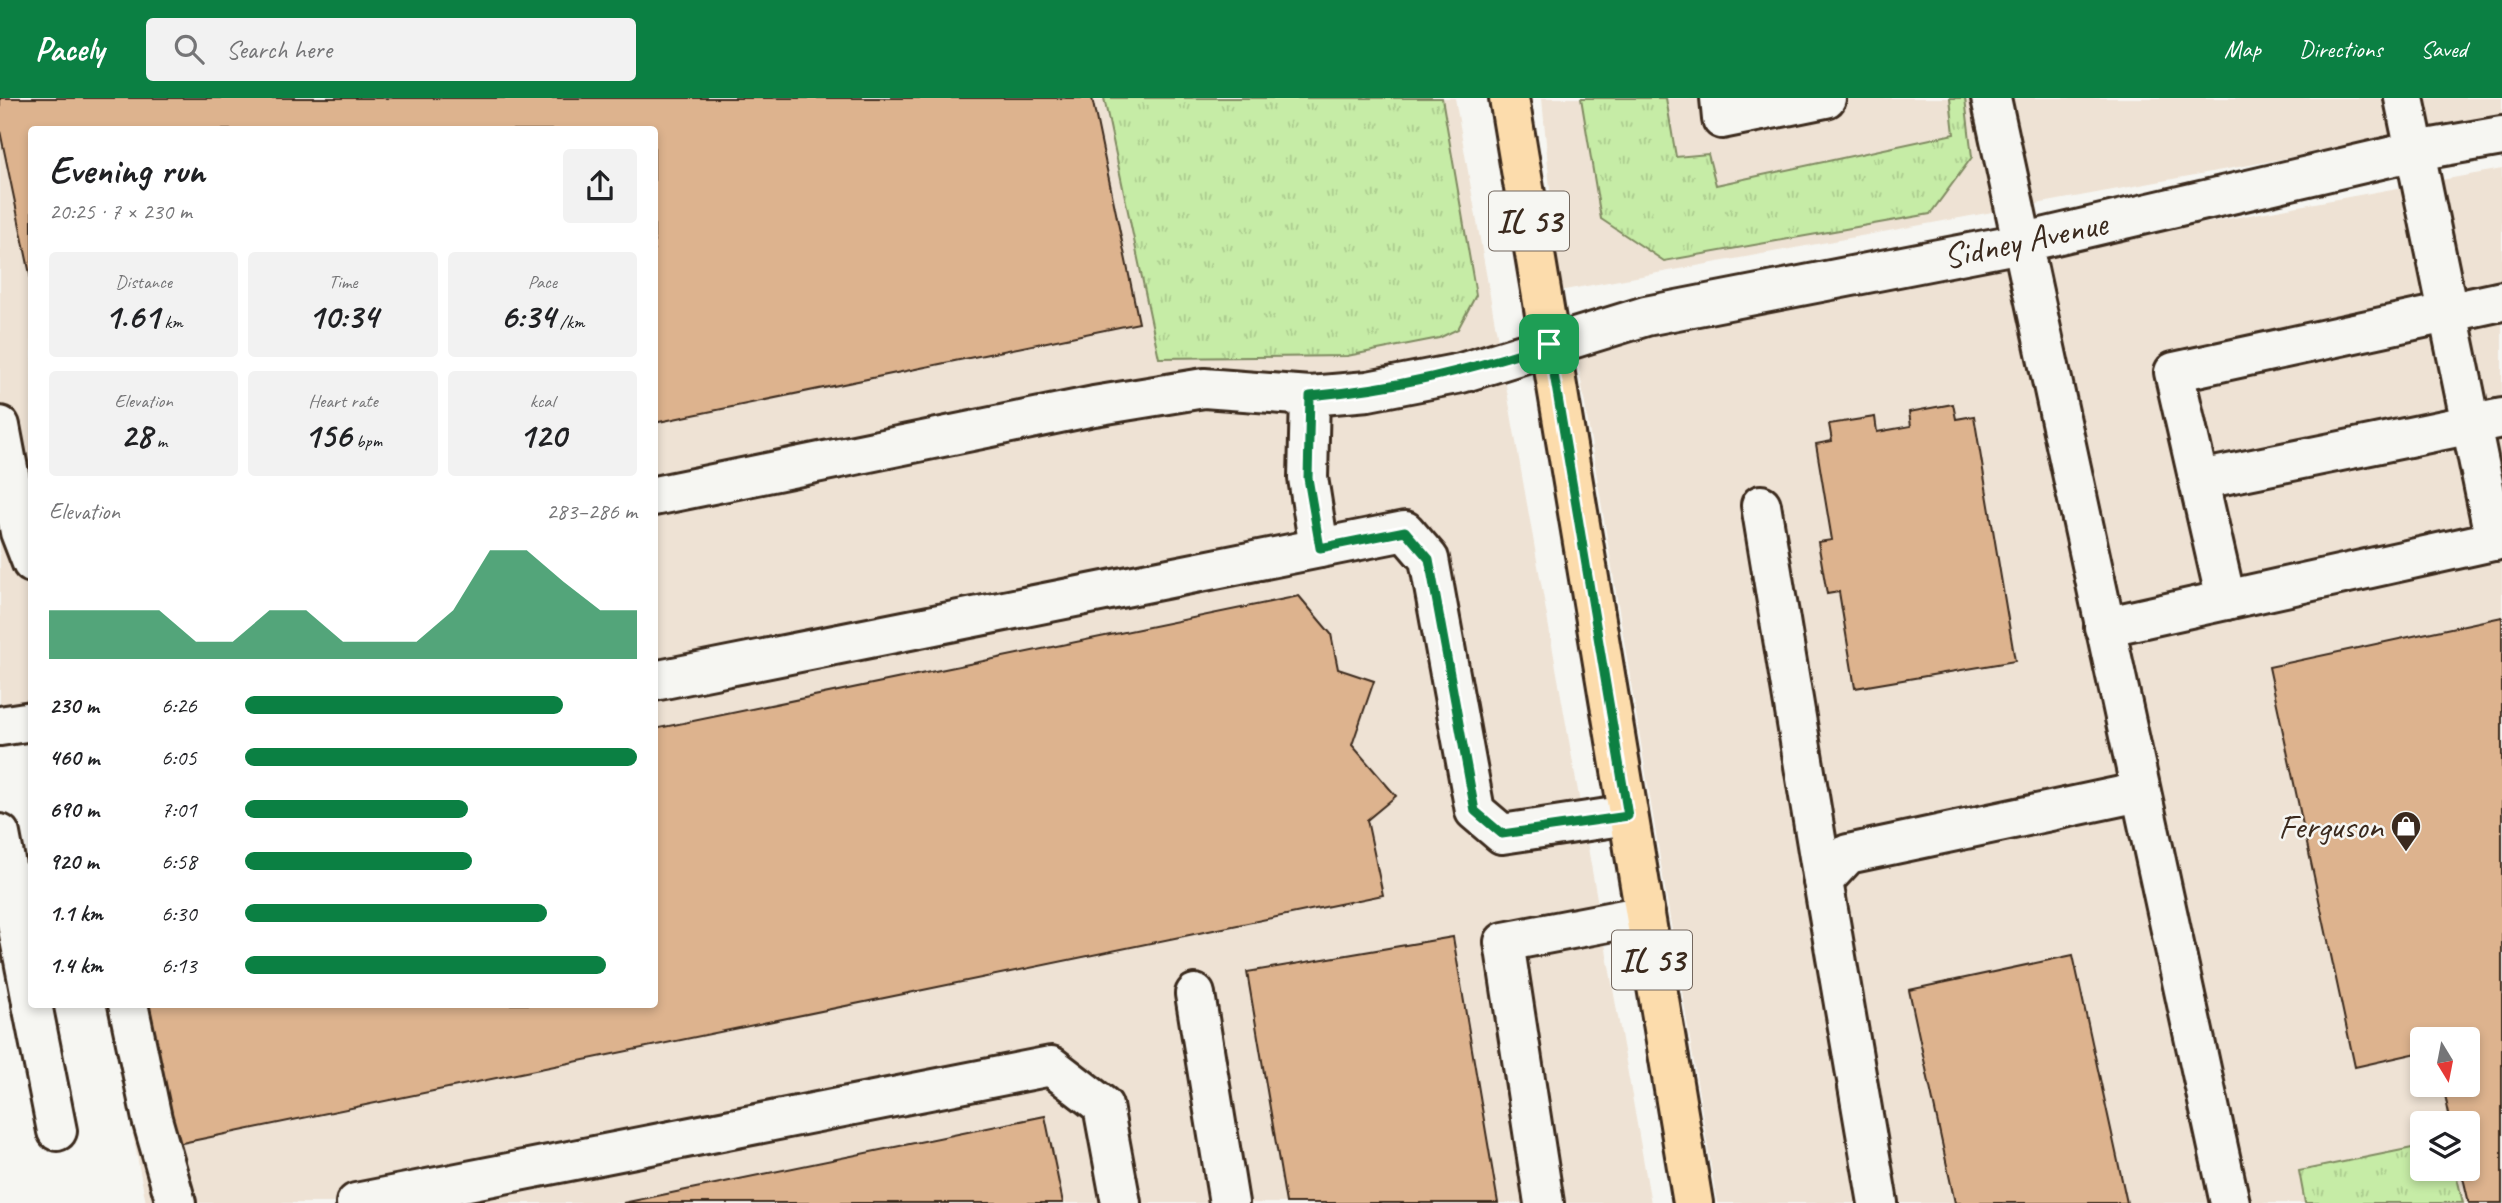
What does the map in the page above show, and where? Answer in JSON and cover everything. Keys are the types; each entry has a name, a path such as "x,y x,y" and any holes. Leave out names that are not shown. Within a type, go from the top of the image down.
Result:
{"main road":[{"name":"IL 53","path":"1509,98 1693,1203"}],"street":[{"path":"1720,98 1722,119 1826,98"},
{"path":"1991,98 2230,1203"},
{"path":"2104,627 2499,540 2486,422 2446,313 2404,98"},
{"name":"Sidney Avenue","path":"658,495 1094,406 1204,388 1310,396 1368,391 1461,373 1646,316 2021,243 2415,151 2502,136"},
{"path":"2226,600 2174,372 2502,301"},
{"path":"1310,396 1308,478 1320,548"},
{"path":"2199,480 2486,422"},
{"path":"0,426 20,532 28,553"},
{"path":"1761,505 1878,1203"},
{"path":"658,680 1405,531 1429,559 1475,811 1502,834 1628,816"},
{"path":"0,726 28,721"},
{"path":"1823,881 1848,854 2140,792"},
{"path":"0,834 28,982"},
{"path":"1544,1203 1504,942 1645,915"},
{"path":"1195,993 1228,1203"},
{"path":"33,1008 57,1131"},
{"path":"129,1008 152,1119 176,1203"},
{"path":"356,1203 1051,1066 1103,1106 1121,1203"}],"shaded area":[{"path":"0,98 1455,98 1651,1203 146,1203 109,1008 658,1008 658,126 28,126 28,730 0,735"},
{"path":"1542,98 2502,98 2502,119 1559,291"},
{"path":"2502,169 2502,1203 1717,1203 1574,338"}],"green space":[{"path":"1104,98 1442,98 1476,295 1458,329 1439,338 1347,356 1159,358"},
{"path":"1581,98 1666,98 1676,157 1708,154 1716,185 1954,134 1950,98 1965,98 1972,157 1930,214 1664,261 1601,219"},
{"path":"2410,1148 2410,1181 2458,1181 2463,1203 2305,1203 2299,1171"}],"building":[{"path":"0,98 1092,98 1139,323 658,422 658,126 28,126 28,265 0,131"},
{"path":"1953,404 1956,419 1974,416 2015,661 1855,688 1839,592 1827,594 1818,542 1832,540 1816,444 1832,441 1829,424 1875,417 1877,432 1911,426 1909,412"},
{"path":"1299,596 1331,634 1338,669 1374,681 1352,745 1396,796 1367,820 1383,895 177,1144 149,1008 658,1008 658,728"},
{"name":"Ferguson","path":"2502,617 2502,1203 2469,1203 2464,1181 2480,1181 2480,1111 2448,1111 2445,1097 2480,1097 2480,1027 2410,1027 2410,1055 2355,1067 2269,667"},
{"path":"1453,937 1498,1203 1286,1203 1247,972"},
{"path":"2073,955 2127,1203 1955,1203 1909,990"},
{"path":"1045,1116 1063,1203 623,1203"}],"place":[{"name":"Ferguson","path":"2406,853"}],"route":[{"path":"1549,344 1628,816 1502,834 1475,811 1429,559 1405,531 1320,548 1308,478 1310,396 1368,391 1461,373 1549,344"}]}
